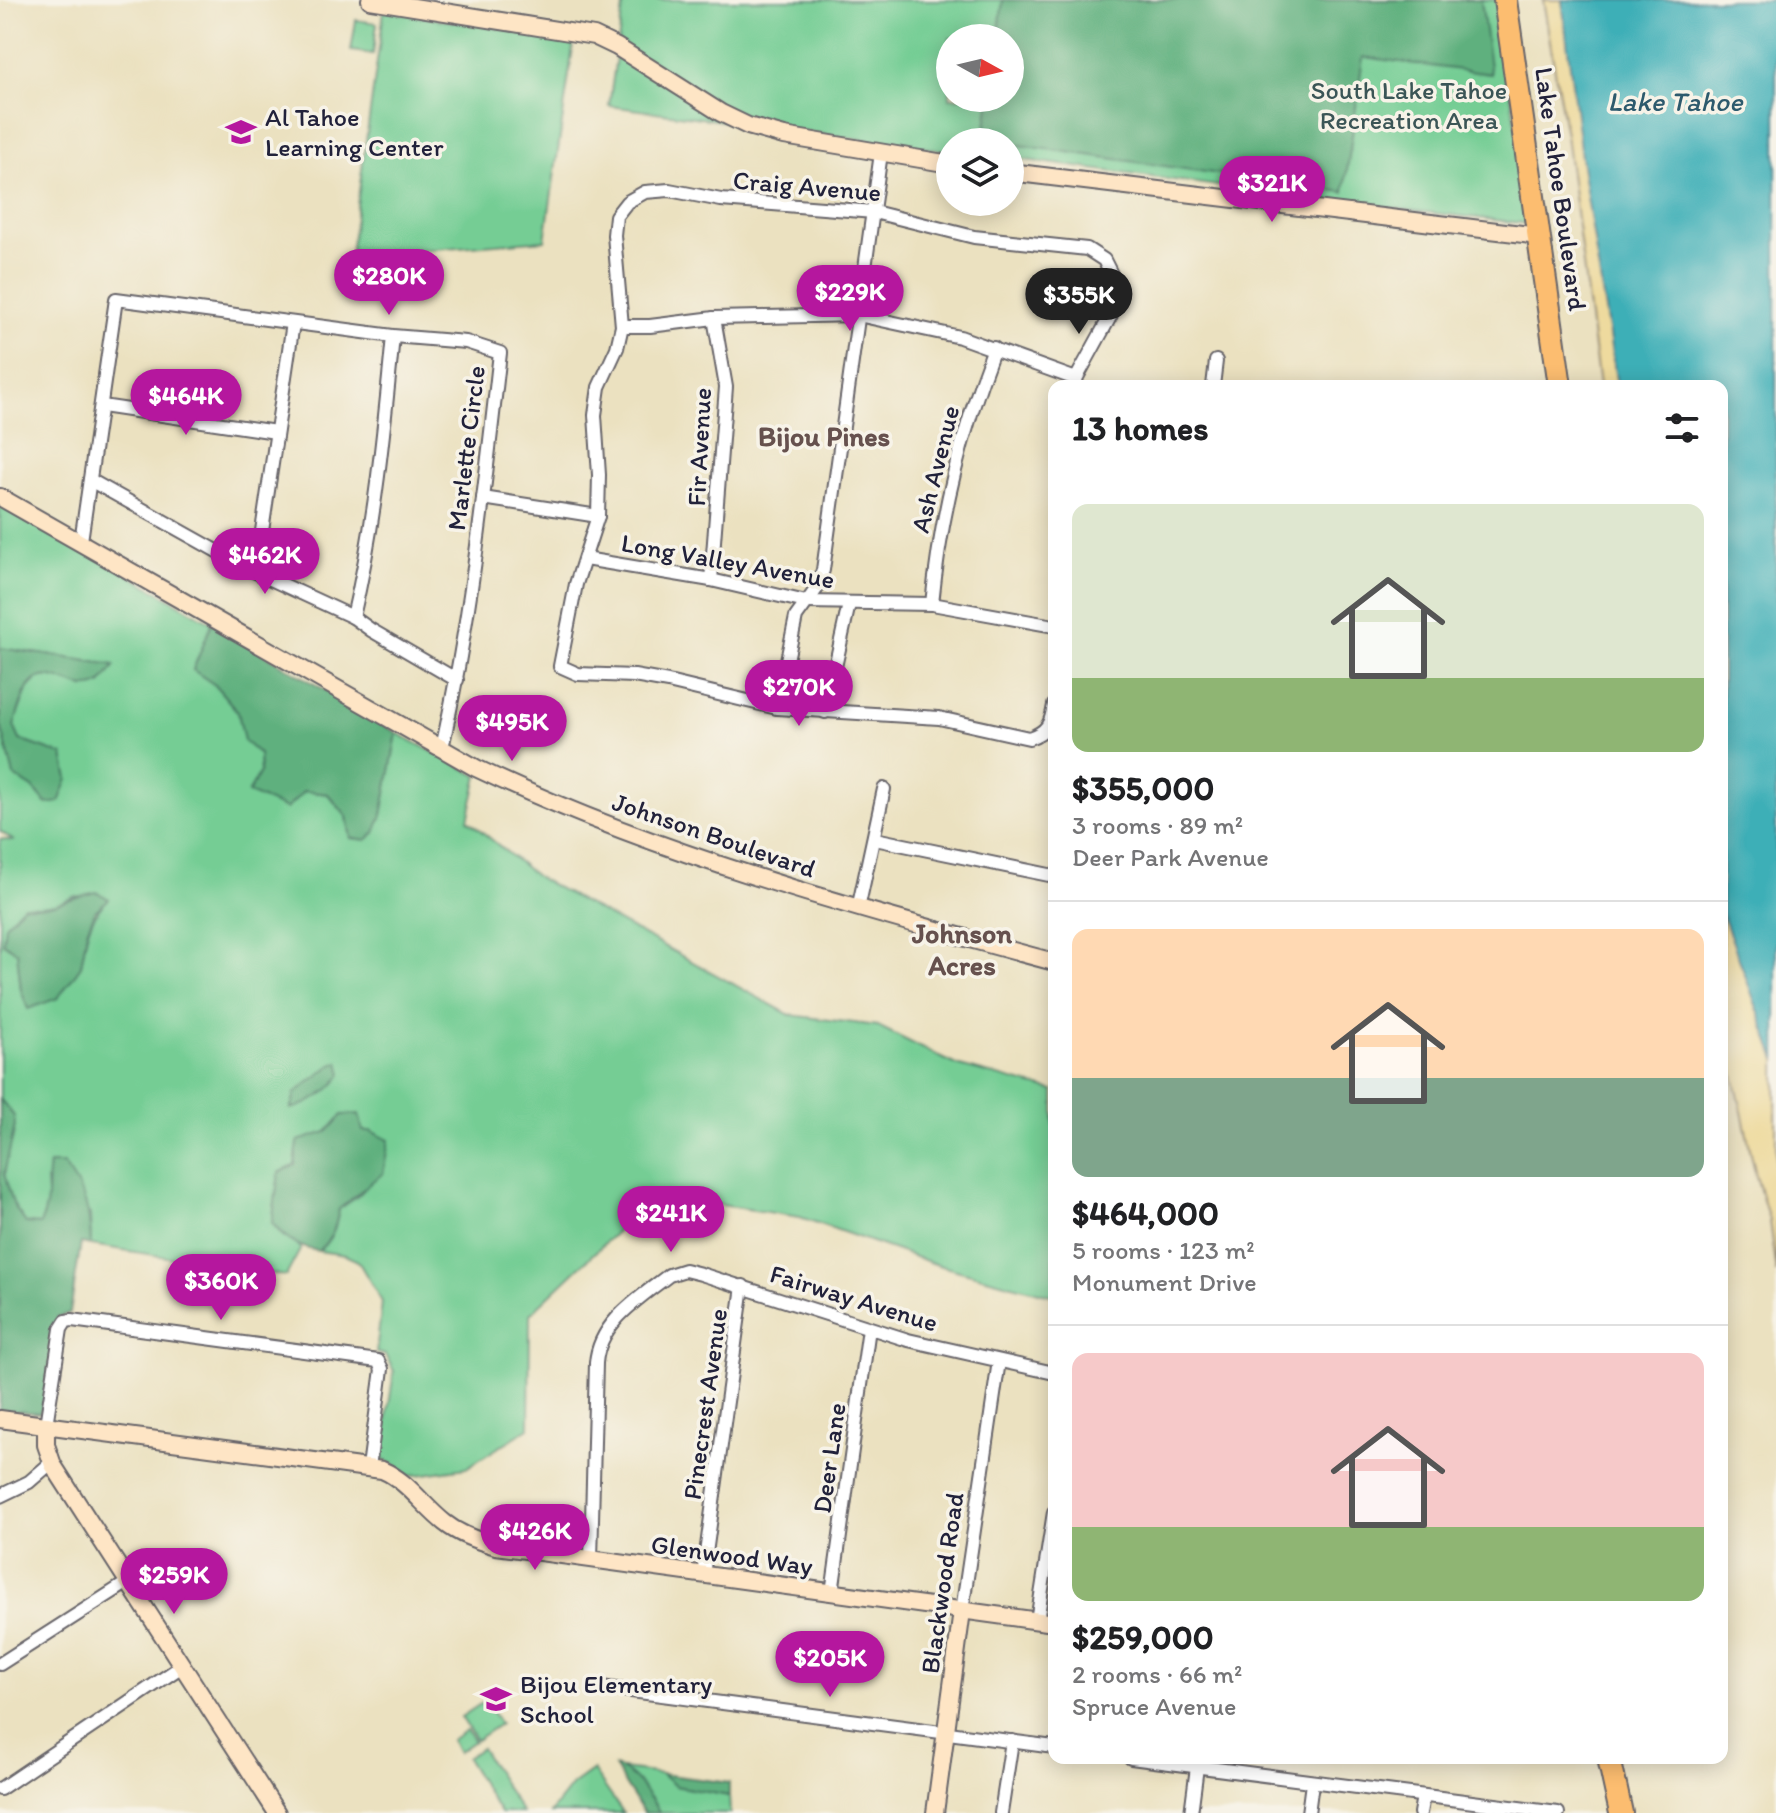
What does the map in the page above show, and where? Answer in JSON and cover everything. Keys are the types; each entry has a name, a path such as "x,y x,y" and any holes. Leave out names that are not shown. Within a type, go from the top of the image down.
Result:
{"highway":[{"name":"Lake Tahoe Boulevard","path":"1505,0 1559,380"},
{"path":"1610,1764 1621,1813"}],"street":[{"path":"370,0 435,5 594,36 748,126 784,136 936,162"},
{"path":"777,708 796,617 817,588 823,570 881,153"},
{"path":"1024,174 1539,236"},
{"name":"Craig Avenue","path":"622,326 614,235 616,216 627,202 645,192 669,190 721,200 874,212 974,237 1087,249 1104,260 1113,278 1116,296 1111,315 1077,380"},
{"name":"Marlette Circle","path":"81,541 116,299 393,336 466,342 500,353 457,680 442,748"},
{"path":"1048,727 1042,734 1029,738 939,718 777,708 668,682 634,676 578,674 560,666 576,584 598,516 595,415 599,387 617,348 622,326 714,318 858,315 960,337 1071,380"},
{"name":"Fir Avenue","path":"711,580 726,387 714,318"},
{"path":"249,569 262,531 293,323"},
{"path":"353,617 377,494 393,336"},
{"name":"Ash Avenue","path":"932,604 943,516 954,467 973,402 994,348"},
{"path":"1214,380 1216,361"},
{"path":"102,406 276,432"},
{"path":"90,480 249,569 353,617 457,680"},
{"name":"Johnson Boulevard","path":"0,497 442,748 537,796 684,852 858,909 1048,960"},
{"path":"483,498 598,516"},
{"name":"Long Valley Avenue","path":"585,559 711,580 806,602 932,604 1048,625"},
{"path":"825,712 849,604"},
{"path":"858,909 884,789"},
{"path":"875,839 1048,875"},
{"name":"Fairway Avenue","path":"591,1560 597,1352 605,1332 627,1309 678,1271 743,1286 908,1340 1048,1372"},
{"name":"Pinecrest Avenue","path":"703,1575 743,1286"},
{"path":"277,1813 52,1462 46,1445 46,1425 64,1324 72,1320 373,1360 381,1364 369,1467"},
{"name":"Deer Lane","path":"832,1593 869,1328"},
{"name":"Blackwood Road","path":"935,1813 999,1361"},
{"name":"Glenwood Way","path":"0,1419 344,1467 369,1467 393,1474 445,1523 477,1541 496,1546 1046,1622"},
{"path":"0,1496 29,1482 52,1462"},
{"path":"0,1664 128,1582"},
{"path":"1046,1622 1048,1594"},
{"path":"0,1789 182,1666"},
{"path":"601,1687 1048,1746"},
{"path":"1001,1813 1012,1741"},
{"path":"1175,1764 1558,1813"},
{"path":"1191,1813 1197,1767"},
{"path":"1308,1813 1312,1783"},
{"path":"1420,1813 1423,1796"}],"green space":[{"name":"South Lake Tahoe Recreation Area","path":"624,0 1497,0 1530,224 1337,202 1024,160 1024,128 936,128 936,149 609,106"},
{"path":"1003,0 1481,0 1491,74 1363,57 1344,192 1024,146 1024,128 986,128 988,112 1024,112 1024,24 1000,24"},
{"path":"384,11 574,40 545,240 350,256"},
{"path":"356,20 377,23 373,54 351,51"},
{"path":"0,501 212,623 193,670 215,685 238,712 244,740 259,754 260,772 249,793 304,791 328,794 347,817 351,838 382,815 397,733 478,776 468,820 537,877 790,1015 878,1026 956,1065 1048,1089 1048,1294 941,1266 800,1217 655,1195 530,1314 529,1428 466,1468 410,1476 381,1459 394,1371 385,1355 376,1353 382,1302 358,1261 345,1255 319,1251 333,1232 339,1209 357,1197 374,1179 363,1131 342,1115 327,1132 299,1141 295,1165 279,1174 272,1223 283,1236 301,1248 286,1276 91,1245 90,1214 46,1181 48,1208 40,1224 26,1223 6,1184 5,1170 14,1126 0,1099 0,839 14,841 0,831 0,712 14,776 33,788 47,804 68,779 63,755 20,740 13,726 28,688 38,678 51,675 85,688 101,684 114,665 0,648","holes":["75,896 108,899 86,938 81,966 21,990 17,952 24,905 51,907"]},
{"path":"212,623 397,733 382,815 375,833 366,840 351,838 347,817 328,794 304,791 286,809 248,793 260,772 259,754 244,741 238,712 215,685 193,670"},
{"path":"0,648 115,665 98,685 79,686 43,677 35,680 23,698 14,726 20,740 63,755 68,779 59,802 47,804 33,788 14,776 1,725"},
{"path":"97,892 109,899 95,911 87,931 81,966 58,998 28,1009 21,990 17,952 3,943 5,925 24,905 52,904"},
{"path":"339,1062 342,1074 332,1086 313,1100 291,1109 295,1093"},
{"path":"0,1099 14,1116 15,1126 4,1174 14,1206 26,1223 40,1224 47,1202 49,1164 63,1164 81,1193 89,1221 91,1245 81,1243 70,1313 57,1317 40,1413 0,1410"},
{"path":"359,1114 363,1131 371,1131 389,1140 383,1174 339,1209 333,1232 319,1251 299,1245 272,1223 279,1173 295,1165 298,1141 327,1132 342,1115"},
{"path":"485,1701 500,1724 476,1740 461,1717"},
{"path":"466,1730 474,1741 458,1752 451,1740"},
{"path":"481,1748 522,1813 500,1813 466,1758"},
{"path":"614,1767 634,1779 659,1813 644,1813"},
{"path":"623,1769 661,1774 676,1786 729,1796 730,1813 659,1813 652,1799"},
{"path":"593,1770 623,1813 550,1813 572,1785"},
{"path":"661,1774 729,1783 729,1796 675,1786"}],"sand":[{"path":"1543,0 1562,0 1617,380 1598,380 1566,135"},
{"path":"1728,928 1776,1059 1776,1273 1769,1220 1733,1071 1728,1073"}],"water":[{"name":"Lake Tahoe","path":"1562,0 1776,0 1776,1059 1728,929 1728,380 1616,380 1582,165"}],"place":[{"name":"Al Tahoe Learning Center","path":"241,132"},
{"name":"Bijou Elementary School","path":"496,1699"}],"district":[{"name":"Bijou Pines","path":"824,436"},
{"name":"Johnson Acres","path":"962,949"}]}
